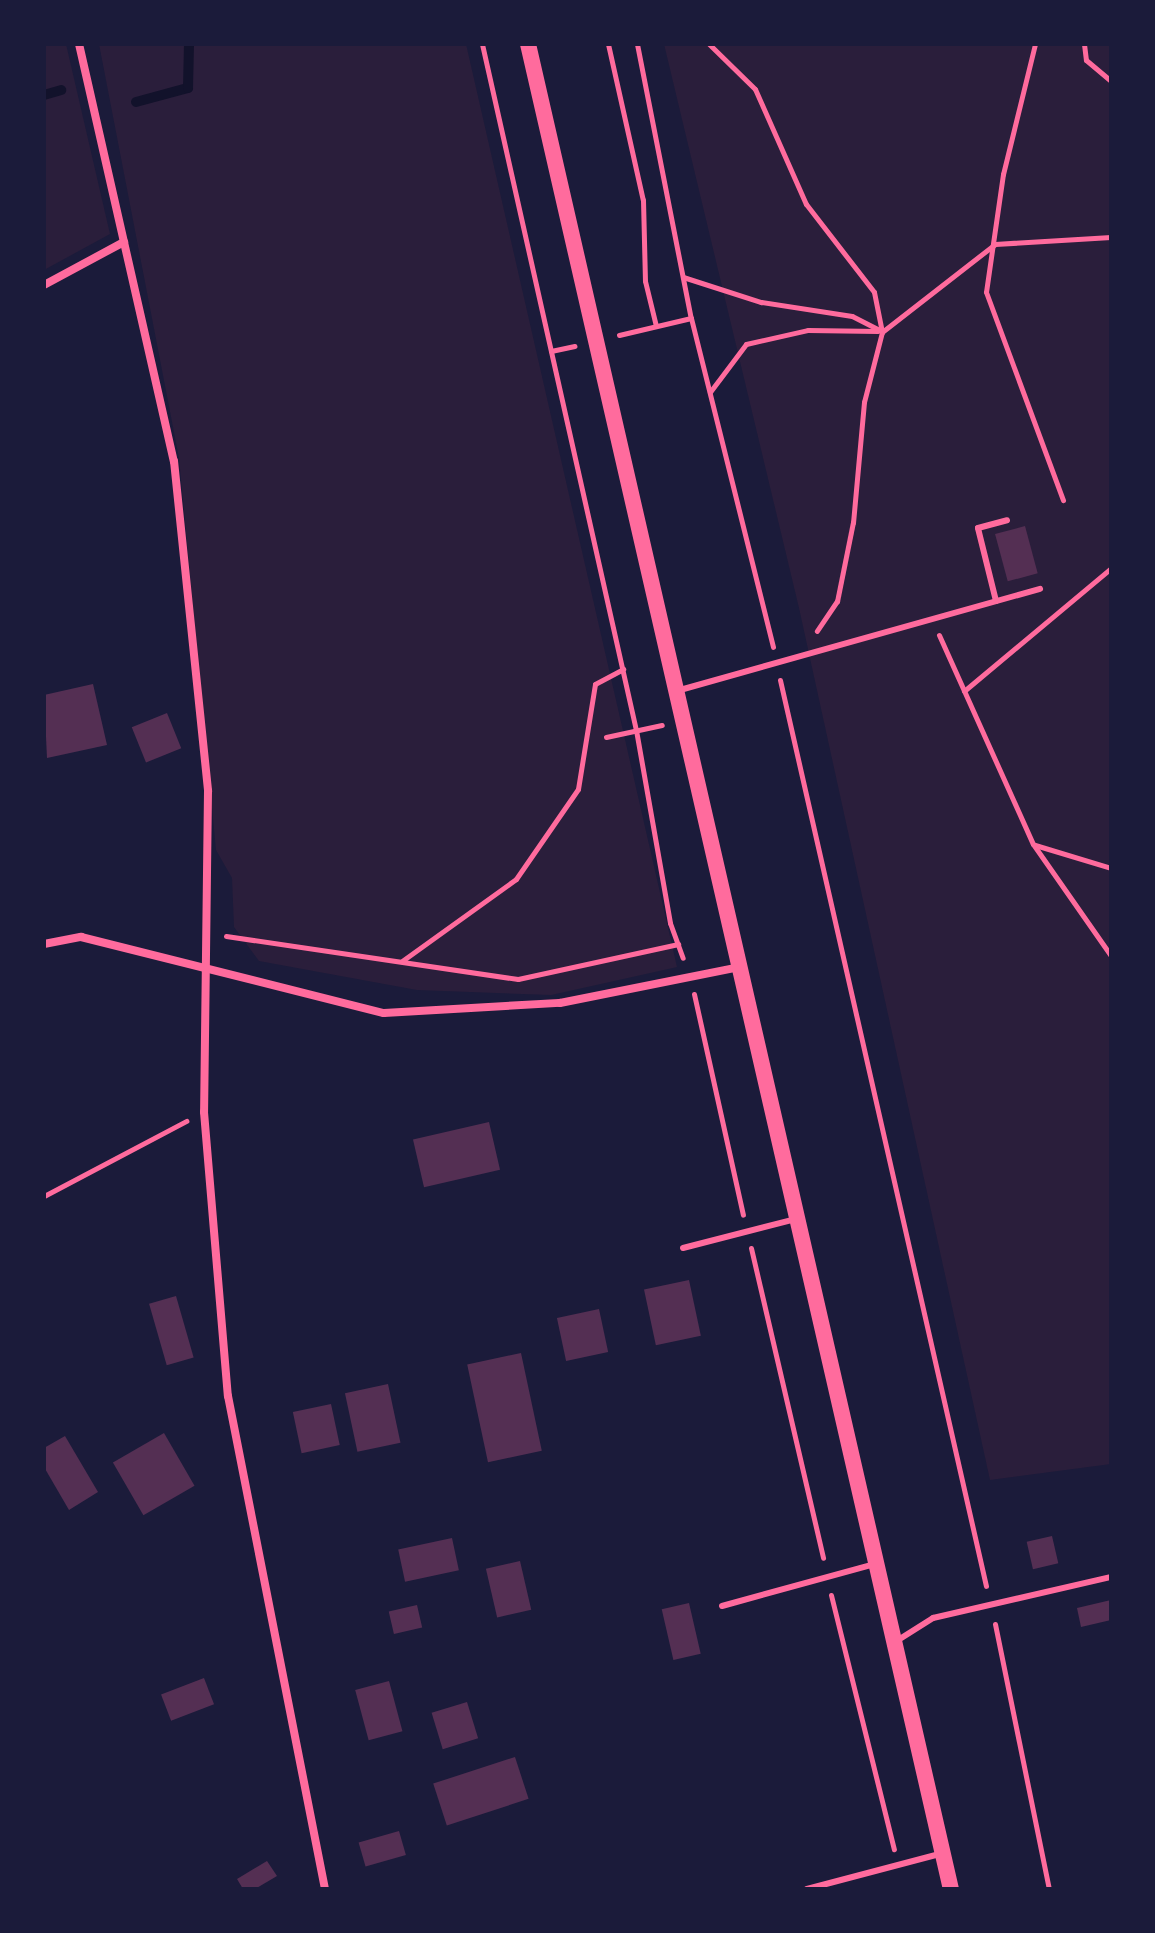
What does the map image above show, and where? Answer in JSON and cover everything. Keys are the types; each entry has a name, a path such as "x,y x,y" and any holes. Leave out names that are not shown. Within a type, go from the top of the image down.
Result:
{"main road":[{"path":"528,44 680,690 951,1889"}],"street":[{"path":"79,44 174,461 208,791 203,967 204,1112 228,1396 325,1889"},
{"path":"44,285 124,242"},
{"path":"44,944 81,937 384,1013 560,1003 741,967"}],"lane":[{"path":"996,601 978,528 1007,520"},
{"path":"680,690 1040,589"},
{"path":"683,1248 800,1218"},
{"path":"722,1606 878,1564"},
{"path":"895,1642 933,1618 1111,1577"},
{"path":"807,1889 943,1853"}],"path":[{"path":"608,44 643,200 645,281 656,326"},
{"path":"637,44 683,277 777,663 991,1607 1049,1889"},
{"path":"709,44 755,89 806,204 874,292 882,332 864,402 853,522 837,601 800,656"},
{"path":"1035,44 1003,174 986,292 1063,500"},
{"path":"1084,44 1086,60 1111,81"},
{"path":"710,392 746,344 808,330 882,332 995,244 1111,237"},
{"path":"683,277 761,302 852,316 882,332"},
{"path":"964,691 1111,568"},
{"path":"932,619 1033,844 1111,956"},
{"path":"402,962 516,879 578,789 595,684 623,669"},
{"path":"606,737 686,719"},
{"path":"1033,844 1111,868"},
{"path":"204,933 518,979 678,944"},
{"path":"44,1196 204,1112"}],"shaded area":[{"path":"44,44 66,44 110,234 44,270"},
{"path":"99,44 466,44 677,967 551,995 417,990 259,961 234,927 232,878 216,850 179,458"},
{"path":"664,44 1111,44 1111,1464 990,1480 799,608"}],"building":[{"path":"1025,526 1038,573 1008,581 995,534"},
{"path":"93,684 107,745 47,758 44,695"},
{"path":"167,713 181,748 146,762 132,727"},
{"path":"489,1122 500,1170 424,1187 413,1140"},
{"path":"689,1280 701,1336 656,1345 644,1290"},
{"path":"176,1296 194,1358 167,1365 149,1304"},
{"path":"599,1309 608,1352 566,1361 557,1318"},
{"path":"521,1353 542,1451 488,1462 467,1364"},
{"path":"388,1384 400,1443 357,1452 345,1393"},
{"path":"331,1404 340,1445 302,1453 293,1412"},
{"path":"164,1433 194,1486 143,1515 113,1462"},
{"path":"65,1436 98,1492 69,1510 44,1467 44,1448"},
{"path":"1052,1536 1058,1563 1033,1569 1027,1542"},
{"path":"452,1538 459,1570 405,1582 398,1549"},
{"path":"520,1561 531,1610 497,1618 486,1569"},
{"path":"1111,1600 1111,1620 1081,1627 1077,1608"},
{"path":"689,1603 701,1654 673,1660 662,1609"},
{"path":"417,1605 422,1627 394,1634 389,1612"},
{"path":"204,1678 214,1704 171,1721 161,1694"},
{"path":"389,1681 402,1731 369,1740 355,1690"},
{"path":"467,1702 478,1738 443,1749 432,1713"},
{"path":"515,1757 529,1799 447,1825 433,1784"},
{"path":"399,1831 406,1855 366,1867 359,1843"},
{"path":"267,1861 277,1876 255,1889 243,1889 237,1879"}],"waterway":[{"path":"136,102 188,88 189,44"},
{"path":"44,95 61,90"}]}
